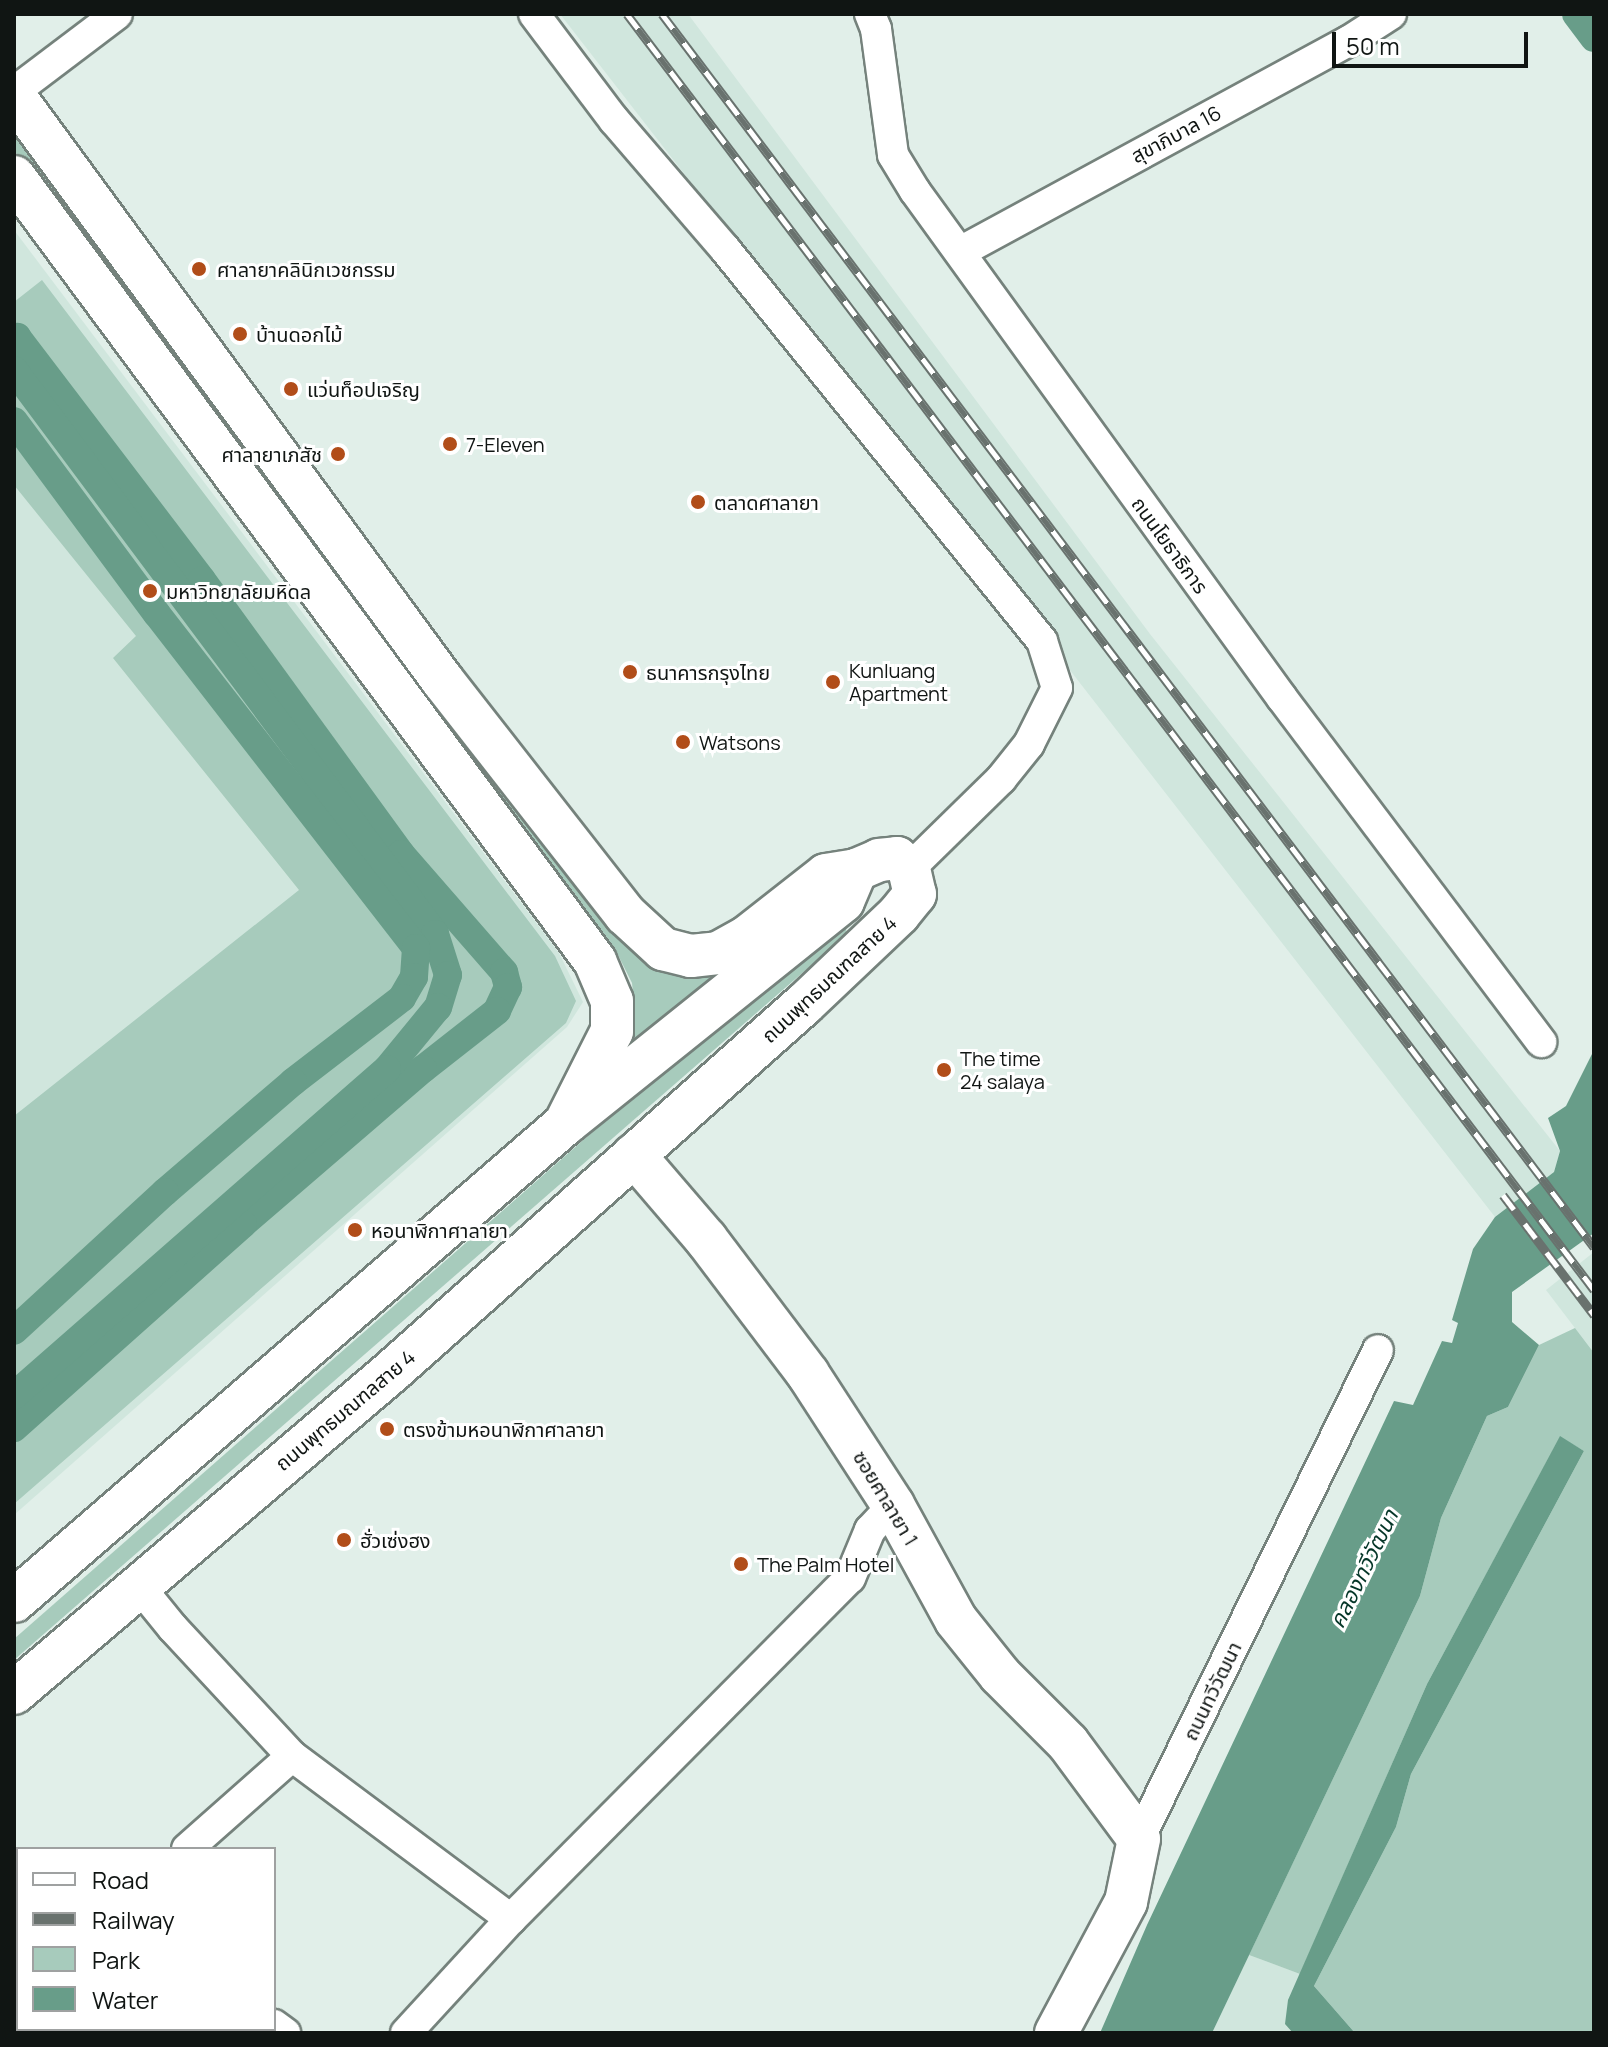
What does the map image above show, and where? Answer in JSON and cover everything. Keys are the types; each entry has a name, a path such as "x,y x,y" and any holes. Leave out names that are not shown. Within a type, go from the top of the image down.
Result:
{"main road":[{"path":"14,94 421,652 625,914 663,949 691,956 718,953 747,937 826,875 897,858 909,869"},
{"path":"14,177 595,961 612,1001 612,1031 565,1124"},
{"name":"ถนนพุทธมณฑลสาย 4","path":"14,1693 391,1372 803,1005 899,914 915,894 909,869"},
{"path":"14,1601 565,1124 843,901 856,870"},
{"name":"ซอยศาลายา 1","path":"634,1155 766,1315 893,1505 956,1620 1000,1675 1068,1743 1139,1839"},
{"name":"ถนนทวีวัฒนา","path":"1056,2033 1126,1902 1139,1839"}],"street":[{"path":"14,94 117,14"},
{"path":"534,14 614,120 725,249 1042,641 1057,688 1029,744 1001,779 909,869"},
{"name":"ถนนโยธาธิการ","path":"870,14 876,29 893,155 915,191 1291,711 1541,1042"},
{"name":"สุขาภิบาล 16","path":"960,252 1349,41 1391,14"},
{"name":"ถนนทวีวัฒนา","path":"1139,1839 1378,1350"},
{"path":"406,2033 511,1919 850,1578 870,1530 893,1505"},
{"path":"138,1585 173,1628 292,1756 511,1919"},
{"path":"189,1847 292,1756"}],"shaded area":[{"path":"560,14 688,14 1150,634 1560,1151 1554,1172 1495,1217"},
{"name":"มหาวิทยาลัยมหิดล","path":"14,230 559,953 583,1002 567,1027 14,1515"},
{"path":"1594,1252 1594,1353 1546,1290"},
{"path":"1249,1955 1300,1974 1352,2033 1212,2033"}],"green space":[{"path":"18,136 389,636 384,642 371,639 14,150 14,138"},
{"name":"มหาวิทยาลัยมหิดล","path":"42,280 555,956 576,1001 566,1023 14,1504 14,1116 299,890 113,658 136,636 14,485 14,302"},
{"path":"424,685 623,944 644,962 686,976 732,961 623,1057 635,1014 632,983 617,953 416,700 417,688"},
{"path":"833,921 845,923 847,934 14,1660 14,1639"},
{"path":"1575,1328 1594,1353 1594,2033 1355,2033 1314,1986 1396,1827 1411,1774 1584,1451 1560,1437 1427,1684 1300,1974 1249,1955 1420,1596 1441,1518 1487,1416 1508,1407 1539,1345"}],"water":[{"name":"คลองทวีวัฒนา","path":"1594,1050 1594,1233 1512,1292 1512,1322 1539,1345 1508,1407 1487,1416 1441,1518 1420,1596 1212,2033 1100,2033 1147,1925 1394,1401 1413,1405 1442,1341 1452,1343 1458,1323 1452,1320 1473,1249 1495,1217 1554,1172 1560,1151 1548,1118 1566,1106"},
{"path":"1560,1436 1584,1451 1411,1774 1396,1827 1314,1986 1355,2033 1293,2033 1285,2024 1288,2000 1427,1684"}],"waterway":[{"path":"1576,14 1594,38"},
{"path":"14,339 17,337 202,580 401,854 504,972 508,987 497,1011 423,1069 243,1224 14,1428"},
{"path":"14,370 435,934 448,975 438,1007 387,1069 14,1396"},
{"path":"14,421 157,614 416,948 414,977 402,998 293,1082 165,1192 14,1331"}],"railway":[{"path":"627,14 1594,1290"},
{"path":"662,14 1594,1247"},
{"path":"1503,1195 1594,1315"}],"place":[{"name":"ศาลายาคลินิกเวชกรรม","path":"199,269"},
{"name":"บ้านดอกไม้","path":"240,334"},
{"name":"แว่นท็อปเจริญ","path":"291,389"},
{"name":"7-Eleven","path":"450,444"},
{"name":"ศาลายาเภสัช","path":"338,454"},
{"name":"ตลาดศาลายา","path":"698,502"},
{"name":"มหาวิทยาลัยมหิดล","path":"150,591"},
{"name":"ธนาคารกรุงไทย","path":"630,672"},
{"name":"Kunluang Apartment","path":"833,682"},
{"name":"Watsons","path":"683,742"},
{"name":"The time 24 salaya","path":"944,1070"},
{"name":"หอนาฬิกาศาลายา","path":"355,1230"},
{"name":"ตรงข้ามหอนาฬิกาศาลายา","path":"387,1429"},
{"name":"ฮั่วเซ่งฮง","path":"344,1540"},
{"name":"The Palm Hotel","path":"741,1564"}]}
